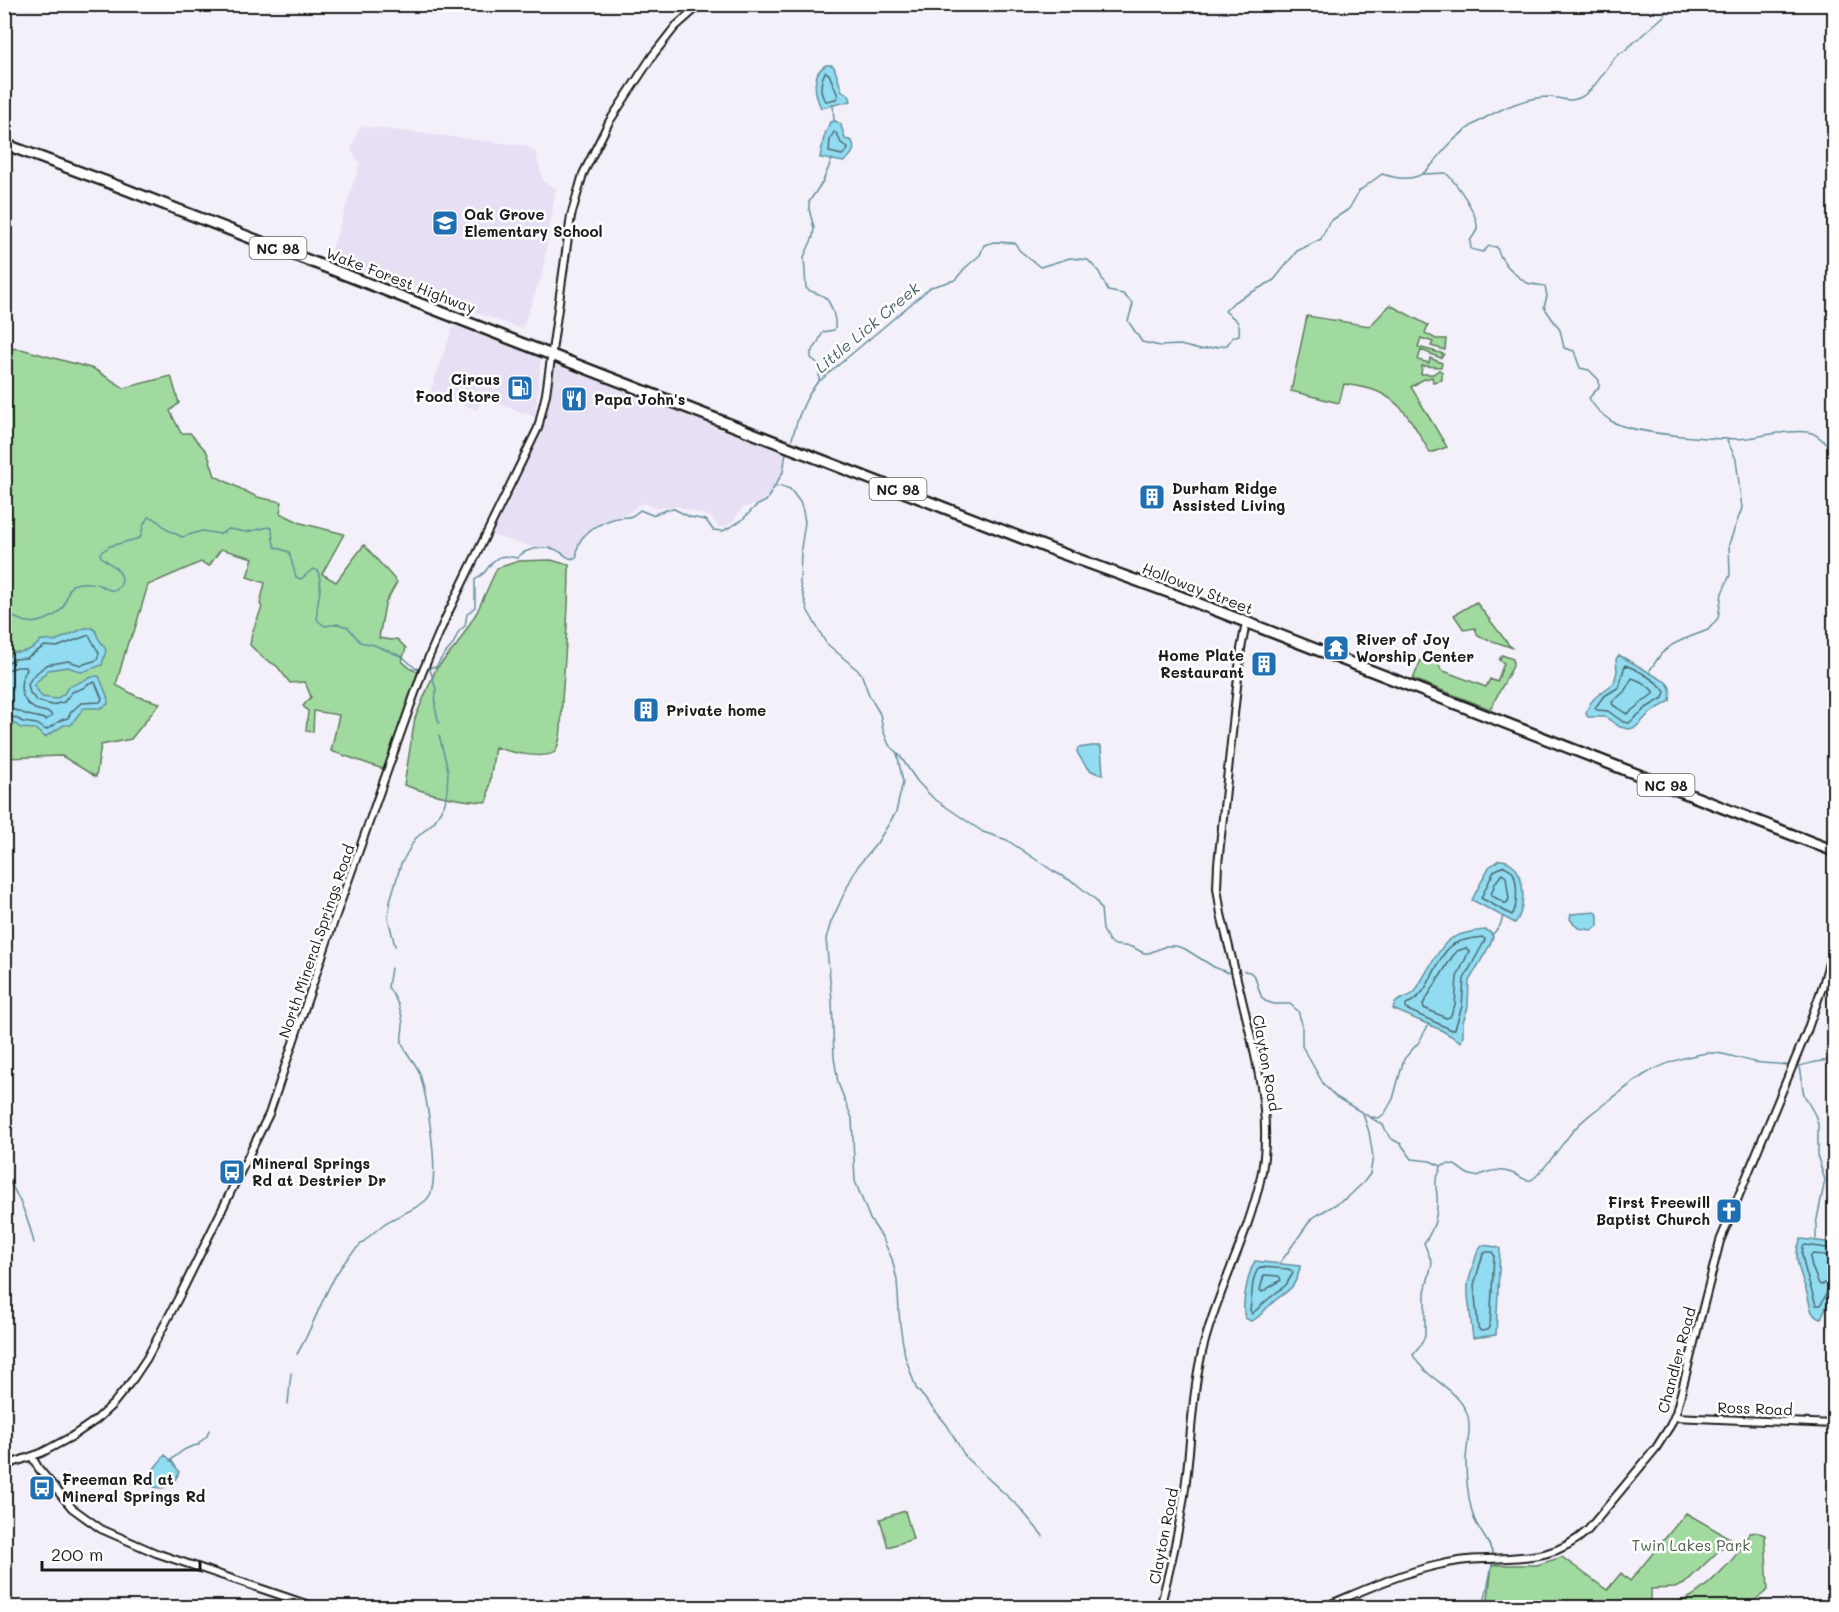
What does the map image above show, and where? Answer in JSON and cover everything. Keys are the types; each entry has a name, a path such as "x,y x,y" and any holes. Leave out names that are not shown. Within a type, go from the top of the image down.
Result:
{"highway":[{"name":"Wake Forest Highway","path":"4,144 551,354"},
{"name":"Holloway Street","path":"551,354 1834,851"}],"street":[{"name":"North Mineral Springs Road","path":"4,1466 32,1457 61,1443 83,1429 117,1400 147,1358 269,1114 335,918 422,673 446,617 538,428 546,394 571,216 583,174 609,122 653,55 675,27 701,4"},
{"name":"Clayton Road","path":"1160,1608 1181,1516 1201,1355 1214,1310 1253,1206 1260,1180 1265,1145 1265,1116 1261,1082 1221,914 1217,888 1238,671 1246,623"},
{"name":"Chandler Road","path":"1321,1608 1416,1570 1475,1559 1531,1558 1566,1546 1582,1535 1602,1514 1661,1440 1674,1417 1720,1241 1807,1031 1834,944"},
{"name":"Ross Road","path":"1674,1417 1834,1424"},
{"path":"32,1457 72,1508 101,1529 156,1553 318,1608"}],"shaded area":[{"name":"Oak Grove Elementary School","path":"360,126 527,146 535,151 544,182 556,188 542,275 522,329 329,258 360,163 351,150"},
{"path":"455,322 538,356 541,360 535,417 482,398 477,410 430,392"},
{"path":"554,364 786,452 785,471 773,491 759,503 742,508 726,527 720,527 710,517 677,506 656,508 644,503 588,532 578,543 577,557 574,559 566,558 555,550 536,548 491,535 521,475 542,425"}],"green space":[{"path":"1390,305 1428,325 1425,333 1436,339 1446,339 1445,350 1431,346 1433,342 1421,338 1418,347 1444,354 1441,358 1421,350 1418,360 1429,363 1430,358 1442,363 1441,367 1422,366 1421,374 1433,374 1439,370 1442,372 1442,380 1433,382 1432,377 1411,387 1447,447 1430,453 1408,416 1394,401 1376,391 1344,384 1339,403 1291,391 1307,316 1370,326"},
{"path":"5,348 21,349 94,369 124,388 171,376 179,403 170,411 181,433 190,433 207,452 215,476 257,497 282,502 280,513 301,523 344,534 322,574 336,582 364,545 397,582 385,604 379,638 397,639 406,648 402,661 411,669 421,673 386,770 331,751 339,715 314,711 313,732 306,731 308,711 303,706 311,697 305,682 290,683 277,666 263,658 250,645 262,607 260,604 265,583 247,577 253,558 221,549 209,566 201,562 148,585 116,685 136,696 160,703 131,739 101,745 96,777 62,756 5,758"},
{"path":"551,560 569,565 561,727 555,752 534,755 495,747 487,802 445,797 404,785 415,718 436,669 457,645 477,612 497,568 519,561"},
{"path":"1476,602 1513,648 1478,636 1475,628 1464,630 1454,615"},
{"path":"1502,655 1513,659 1513,666 1490,709 1413,679 1421,660 1425,659 1439,664 1441,670 1486,687 1490,679 1497,682 1504,663 1499,660"},
{"path":"905,1511 913,1539 888,1547 880,1519"},
{"name":"Twin Lakes Park","path":"1686,1513 1731,1539 1684,1584 1675,1588 1651,1589 1651,1603 1676,1602 1692,1596 1712,1581 1731,1561 1750,1533 1757,1532 1765,1535 1768,1590 1746,1607 1487,1607 1492,1565 1537,1565 1562,1557 1607,1590 1621,1573 1630,1581"}],"water":[{"path":"826,65 834,67 842,91 849,95 851,101 821,108 815,85 818,74"},
{"path":"836,121 841,125 845,139 852,141 854,148 844,162 820,158 830,122"},
{"path":"85,628 92,628 96,631 106,650 102,665 82,672 68,667 48,670 34,685 42,697 56,699 64,694 68,687 99,676 108,698 108,704 101,708 84,708 71,725 64,725 45,737 35,729 21,728 12,722 5,723 5,660 13,652 29,650 41,640 55,641"},
{"path":"1619,655 1666,682 1671,691 1670,701 1650,713 1636,727 1629,729 1620,727 1605,717 1588,717 1586,714 1593,699 1614,683 1617,671 1616,659"},
{"path":"1101,746 1103,774 1090,770 1077,752 1078,748"},
{"path":"1499,860 1515,867 1522,886 1522,907 1515,923 1472,900 1489,867"},
{"path":"1596,912 1598,926 1592,930 1578,928 1570,919 1571,914"},
{"path":"1486,930 1493,937 1469,981 1468,1007 1463,1022 1461,1042 1441,1030 1393,1009 1398,1001 1414,993 1435,957 1449,940 1462,934"},
{"path":"1801,1239 1834,1243 1834,1290 1821,1318 1812,1312 1799,1269 1797,1251"},
{"path":"1482,1245 1500,1249 1496,1335 1473,1338 1468,1283 1478,1250"},
{"path":"1255,1261 1300,1266 1300,1268 1292,1287 1251,1321 1245,1318 1244,1305 1248,1281"},
{"path":"165,1455 179,1472 177,1477 163,1488 149,1485 148,1476"}],"waterway":[{"name":"Little Lick Creek","path":"792,439 801,410 816,384 931,287 955,280 980,255 984,245 994,242 1015,243 1019,250 1040,267 1070,258 1088,260 1099,272 1108,291 1123,294 1133,304 1128,321 1142,342 1160,346 1180,345 1200,350 1227,345 1233,337 1239,335 1239,326 1225,311 1234,302 1274,280 1297,251 1321,239 1329,222 1349,209 1359,191 1382,174 1404,178 1422,174 1464,132 1506,107 1539,98 1552,97 1571,100 1585,95 1618,54 1664,16 1669,4"},
{"path":"833,105 834,121"},
{"path":"819,380 820,365 811,358 811,352 823,332 834,330 835,322 826,298 806,288 804,257 813,237 814,228 809,202 823,181 832,159"},
{"path":"1423,174 1446,173 1466,199 1477,223 1477,229 1470,241 1471,249 1483,252 1489,246 1497,247 1504,262 1521,279 1530,284 1545,286 1547,296 1544,307 1560,330 1564,348 1574,351 1580,368 1589,370 1599,380 1599,387 1589,398 1598,411 1611,421 1637,430 1698,437 1735,439 1806,432 1815,434 1834,449"},
{"path":"1650,670 1661,654 1672,645 1708,630 1718,618 1722,593 1730,575 1729,544 1742,508 1736,459 1727,440"},
{"name":"Little Lick Creek","path":"426,668 436,667 453,644 459,631 465,626 467,614 475,607 475,580 496,559 503,556 517,558 531,550 544,548 555,550 568,558 577,557 579,543 593,528 613,519 632,516 640,510 652,515 674,509 690,517 706,520 713,530 723,531 741,521 756,506 766,501 783,472 786,453"},
{"path":"776,487 790,489 800,502 803,511 805,522 801,548 800,584 808,611 826,643 861,673 869,695 880,714 889,745 900,756 917,781 933,798 983,832 1007,840 1075,883 1095,899 1101,909 1103,930 1109,941 1115,945 1132,947 1144,953 1166,946 1176,946 1229,973"},
{"name":"Little Lick Creek","path":"4,613 25,621 37,622 52,617 60,611 72,585 91,583 116,590 122,580 119,571 101,557 100,553 110,546 140,538 148,517 154,518 168,530 182,537 202,531 220,534 229,529 246,532 269,527 272,529 275,547 289,552 296,577 301,579 313,569 318,571 320,578 318,621 325,626 338,624 348,627 360,642 403,657 415,668 421,669"},
{"path":"430,669 436,689 435,707 439,723"},
{"path":"395,946 388,918 390,901 401,864 415,839 434,822 445,803 448,770 439,735"},
{"path":"897,753 903,782 896,812 877,843 858,866 831,922 826,939 832,1000 834,1057 838,1083 852,1118 855,1181 870,1219 882,1237 892,1259 897,1280 905,1356 916,1388 947,1425 966,1458 1019,1507 1043,1536"},
{"path":"1492,935 1500,926 1503,916"},
{"path":"297,1354 330,1286 346,1260 384,1224 427,1199 433,1184 433,1153 426,1100 420,1074 402,1042 401,1014 388,987 391,968"},
{"path":"1244,971 1250,972 1255,977 1265,1001 1274,1004 1290,1004 1298,1011 1302,1024 1302,1046 1324,1085 1336,1097 1383,1125 1390,1138 1401,1144 1412,1159 1430,1161 1441,1166"},
{"path":"1372,1117 1379,1118 1385,1113 1393,1099 1404,1059 1419,1042 1429,1024"},
{"path":"1442,1166 1452,1164 1475,1176 1491,1171 1501,1171 1531,1180 1585,1118 1644,1075 1659,1067 1684,1058 1709,1053 1790,1066"},
{"path":"1795,1066 1834,1061"},
{"path":"1799,1067 1804,1095 1818,1124 1818,1158 1825,1180 1816,1224 1816,1239"},
{"path":"1280,1263 1312,1218 1348,1197 1370,1174 1373,1157 1363,1114"},
{"path":"1441,1167 1436,1183 1435,1221 1424,1243 1432,1263 1425,1292 1425,1336 1413,1355 1425,1370 1455,1395 1466,1411 1469,1423 1466,1461 1469,1500 1474,1518 1493,1557"},
{"path":"4,1173 22,1206 34,1243"},
{"path":"288,1404 291,1373"},
{"path":"170,1461 187,1448 199,1445 209,1430"},
{"path":"1483,1608 1493,1561"}],"place":[{"name":"Oak Grove Elementary School","path":"445,223"},
{"name":"Circus Food Store","path":"520,388"},
{"name":"Papa John's","path":"574,399"},
{"name":"Durham Ridge Assisted Living","path":"1152,497"},
{"name":"River of Joy Worship Center","path":"1336,648"},
{"name":"Home Plate Restaurant","path":"1264,664"},
{"name":"Private home","path":"646,710"},
{"name":"Mineral Springs Rd at Destrier Dr","path":"232,1172"},
{"name":"First Freewill Baptist Church","path":"1729,1211"},
{"name":"Freeman Rd at Mineral Springs Rd","path":"42,1488"}]}
